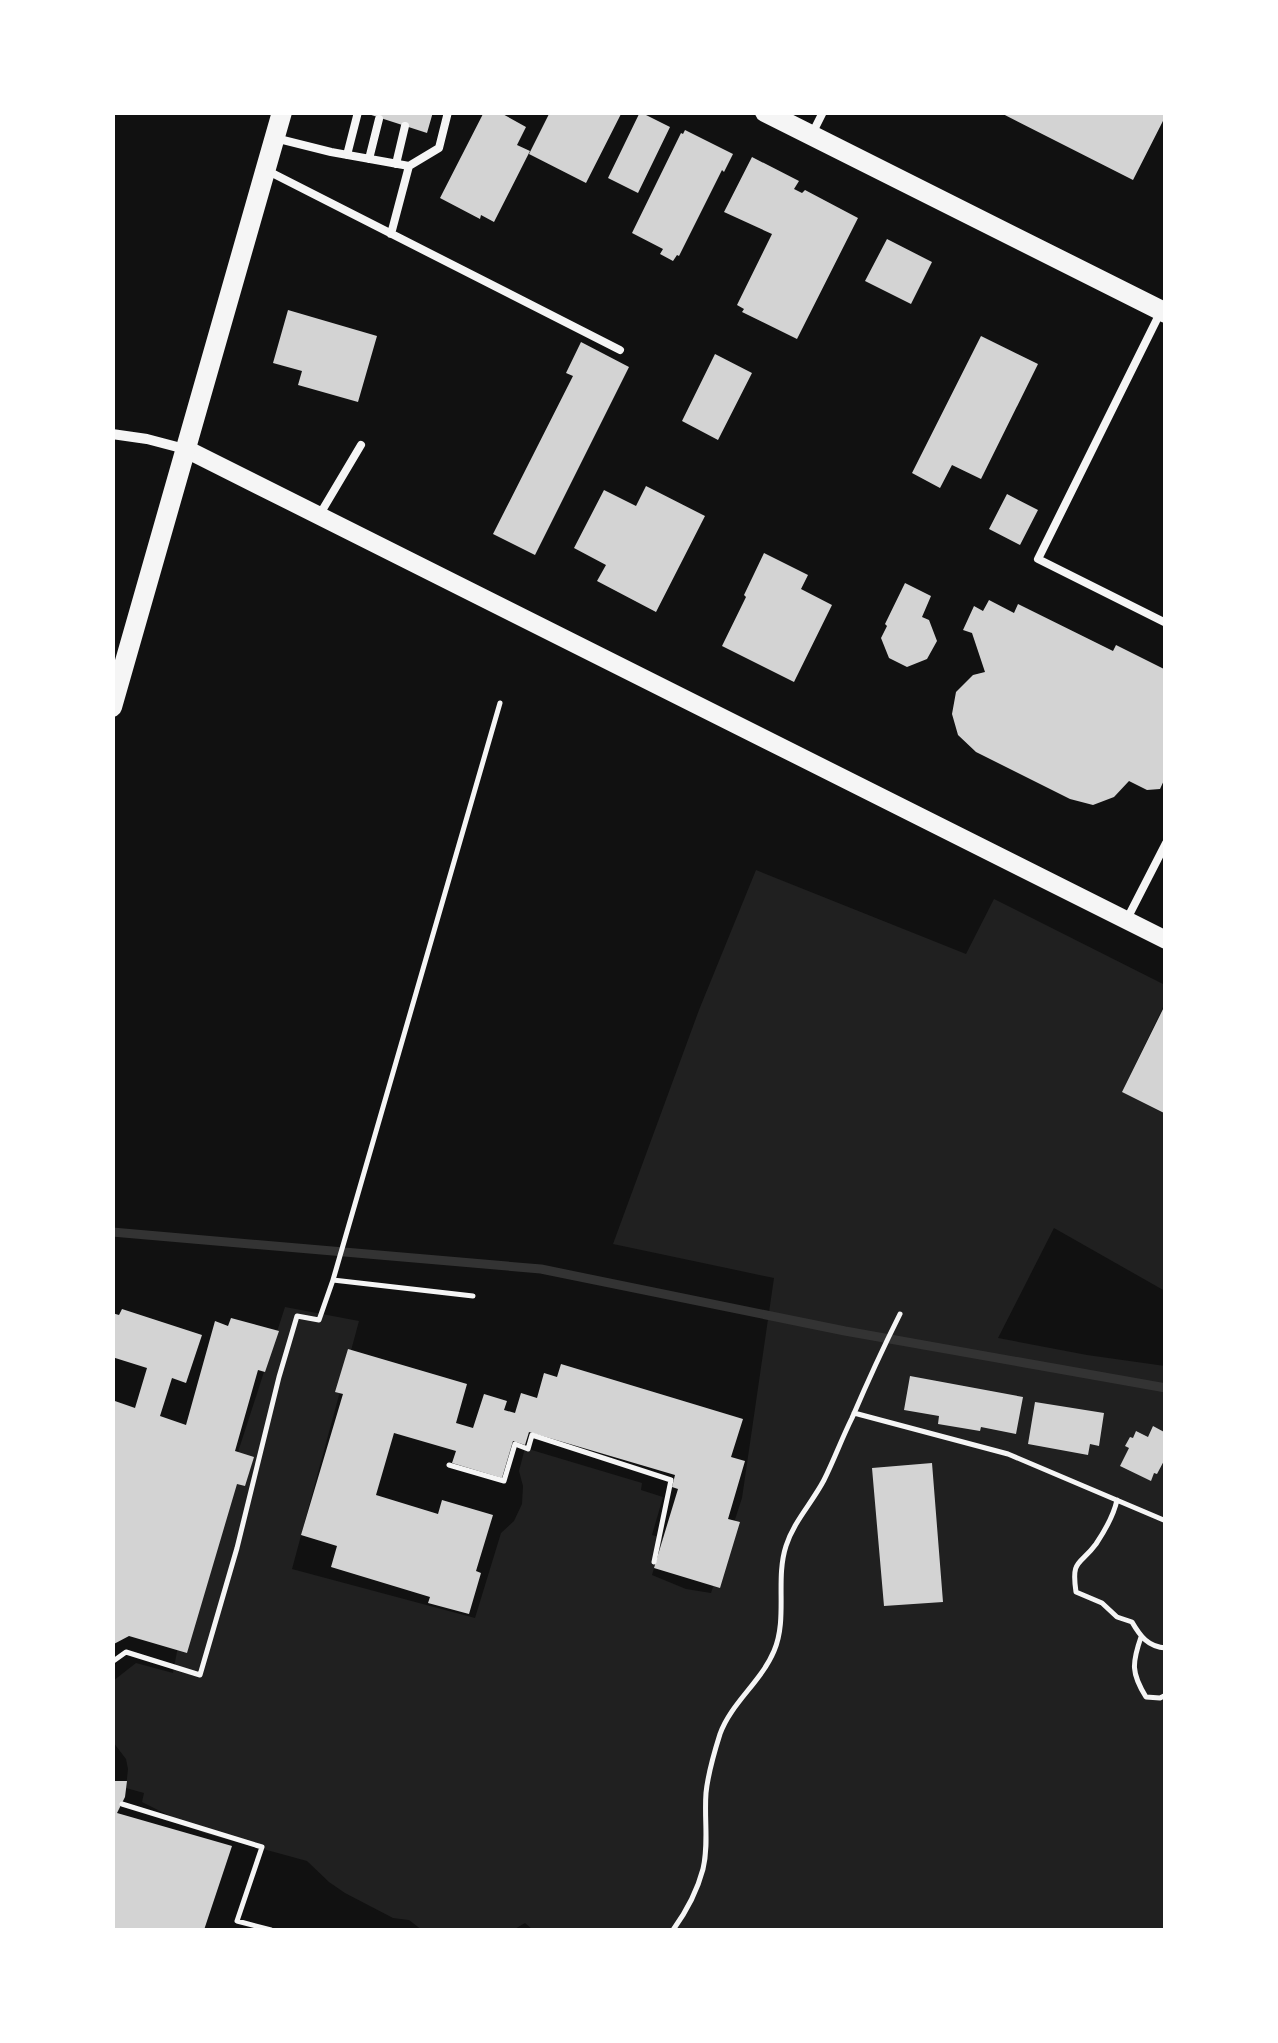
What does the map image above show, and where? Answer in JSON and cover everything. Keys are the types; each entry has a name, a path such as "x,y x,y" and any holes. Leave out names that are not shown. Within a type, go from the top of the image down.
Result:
{"main road":[{"path":"112,707 282,112"},
{"path":"765,112 1163,312"}],"street":[{"path":"112,434 186,449 1166,940"}],"lane":[{"path":"348,155 358,112"},
{"path":"275,138 410,166 439,148 448,112"},
{"path":"811,136 823,112"},
{"path":"369,159 379,118"},
{"path":"396,164 405,126"},
{"path":"391,234 410,166"},
{"path":"266,170 620,350"},
{"path":"1163,312 1038,559 1166,623"},
{"path":"319,516 360,444"},
{"path":"1126,920 1166,843"}],"path":[{"path":"112,1662 126,1652 200,1674 297,1316 319,1320 333,1280 500,704"},
{"path":"333,1280 473,1296"},
{"path":"673,1930 688,1908 702,1872 707,1843 708,1778 722,1729 760,1678 780,1631 784,1551 799,1517 822,1483 900,1314"},
{"path":"854,1413 1008,1454 1166,1521"},
{"path":"449,1466 504,1481 515,1444 528,1449 532,1436 670,1480 654,1562"},
{"path":"1117,1500 1095,1545 1078,1561 1074,1572 1076,1592 1132,1622 1141,1637 1156,1647 1166,1648"},
{"path":"1141,1637 1134,1662 1139,1686 1146,1697 1166,1695"},
{"path":"122,1804 262,1846 238,1921 271,1930"}],"shaded area":[{"path":"756,870 966,954 994,899 1165,985 1165,1003 1122,1092 1165,1114 1165,1291 1054,1228 998,1338 1165,1366 1165,1930 533,1930 525,1923 513,1930 422,1930 409,1920 393,1918 345,1893 307,1861 204,1833 142,1802 144,1793 126,1788 126,1759 113,1742 113,1681 136,1663 173,1673 182,1625 285,1307 359,1321 292,1569 475,1618 501,1533 514,1521 522,1504 519,1471 525,1448 642,1483 641,1490 663,1497 652,1535 663,1538 652,1575 686,1589 711,1593 742,1498 774,1278 613,1244 699,1010"}],"building":[{"path":"362,112 433,112 427,133"},
{"path":"484,112 499,112 526,127 517,145 530,151 494,222 440,198"},
{"path":"550,112 622,112 586,183 529,154"},
{"path":"640,112 670,127 638,193 608,178"},
{"path":"999,112 1166,112 1166,115 1133,180"},
{"path":"685,130 733,154 673,261 660,254 663,249 632,233"},
{"path":"752,157 799,181 794,189 802,193 805,190 858,218 797,339 742,312 744,309 737,305 772,234 724,212"},
{"path":"887,239 932,262 911,304 865,281"},
{"path":"288,310 377,336 358,402 298,385 302,371 273,363"},
{"path":"981,336 1038,364 981,479 952,465 940,488 912,473"},
{"path":"581,342 629,367 535,555 493,534 573,376 566,373"},
{"path":"715,354 752,373 718,440 682,421"},
{"path":"646,486 705,516 656,612 597,581 606,565 574,548 604,490 636,506"},
{"path":"1007,494 1038,510 1020,545 989,529"},
{"path":"764,553 808,575 801,589 832,605 794,682 722,646"},
{"path":"905,583 931,596 922,617 929,620 937,641 927,659 907,667 889,658 881,638"},
{"path":"989,600 1014,613 1018,604 1113,651 1116,645 1166,670 1166,776 1160,789 1147,790 1129,781 1114,797 1093,805 1070,799 976,752 958,735 952,714 956,692 973,675 985,672 972,633 963,630 974,606 983,611"},
{"path":"1166,1003 1166,1114 1122,1092"},
{"path":"122,1309 202,1335 186,1383 172,1378 160,1416 186,1425 215,1321 228,1326 231,1318 279,1331 265,1372 258,1370 235,1451 254,1457 245,1486 237,1484 187,1653 129,1636 112,1645 112,1400 135,1408 147,1368 112,1357 112,1313 119,1315"},
{"path":"348,1349 467,1384 456,1423 473,1428 484,1394 507,1401 504,1410 515,1413 521,1393 537,1398 544,1373 557,1377 561,1364 743,1419 731,1457 745,1461 728,1519 740,1522 720,1588 654,1568 678,1489 672,1487 675,1475 529,1432 525,1445 513,1441 502,1478 452,1463 456,1451 394,1433 376,1495 438,1514 442,1500 493,1515 476,1571 481,1573 469,1614 428,1603 430,1597 331,1567 337,1546 301,1535 343,1394 335,1392"},
{"path":"910,1376 1023,1397 1016,1434 938,1424 939,1416 904,1410"},
{"path":"1035,1402 1104,1413 1099,1446 1090,1444 1088,1455 1028,1444"},
{"path":"1153,1426 1166,1433 1166,1457 1151,1481 1120,1466 1130,1437 1136,1431 1148,1437"},
{"path":"932,1463 943,1602 884,1606 872,1468"},
{"path":"112,1781 127,1781 117,1813 232,1846 204,1930 112,1930"}],"waterway":[{"path":"112,1232 541,1269 845,1331 1166,1388"}]}
